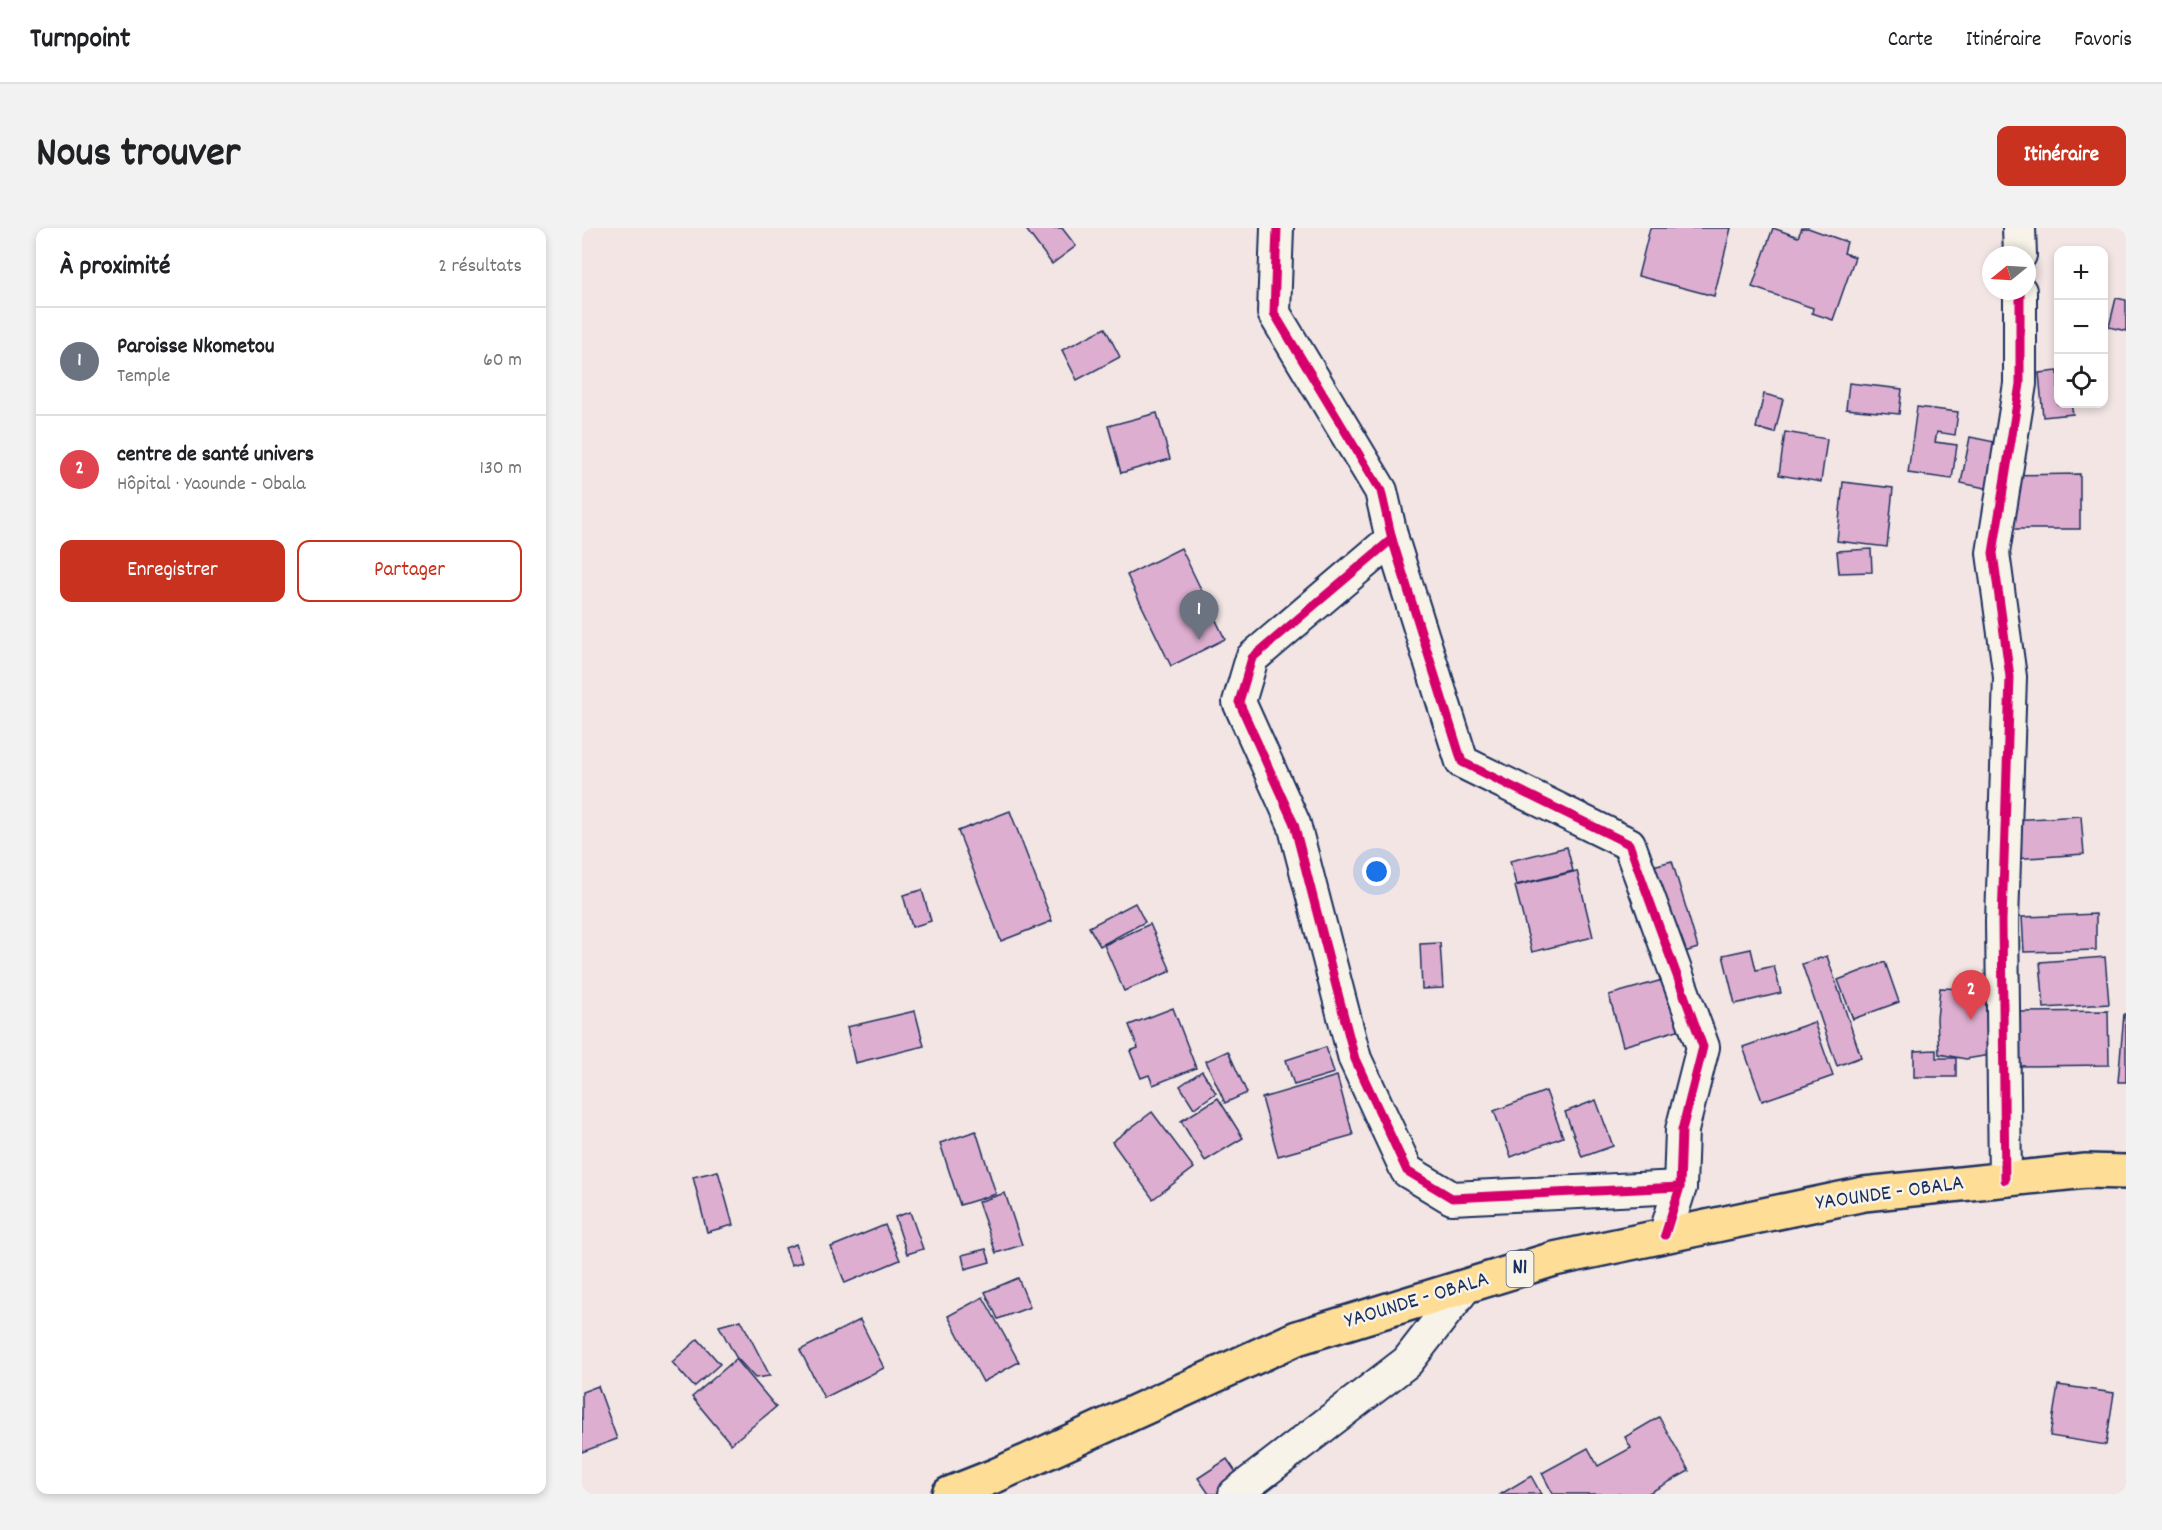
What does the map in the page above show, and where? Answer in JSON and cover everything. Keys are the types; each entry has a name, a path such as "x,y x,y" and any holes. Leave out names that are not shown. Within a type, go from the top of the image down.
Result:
{"highway":[{"name":"YAOUNDE - OBALA","path":"949,1494 997,1475 1297,1338 1554,1259 1864,1194 2086,1171 2126,1172"}],"street":[{"path":"1277,228 1274,313 1381,491 1392,539 1462,762 1629,844 1703,1047 1683,1130 1680,1187 1665,1236"},
{"path":"2019,228 2020,246"},
{"path":"2005,1180 2002,921 2010,677 1993,553 2020,384 2020,300"},
{"path":"1392,539 1252,658 1239,702 1294,824 1355,1059 1407,1171 1452,1198 1680,1187"},
{"path":"1235,1494 1407,1362 1466,1286"}],"building":[{"path":"1025,228 1062,228 1076,246 1052,264"},
{"path":"1650,228 1731,228 1714,296 1638,276"},
{"path":"1773,228 1798,237 1802,228 1808,228 1847,242 1844,253 1855,257 1833,320 1812,313 1813,308 1752,287"},
{"path":"2116,298 2126,300 2126,331 2109,327"},
{"path":"1105,328 1120,357 1077,380 1062,350"},
{"path":"2054,371 2054,408 2072,408 2073,414 2043,417 2039,373"},
{"path":"1849,383 1902,389 1899,414 1846,409"},
{"path":"1764,394 1783,399 1775,433 1756,428"},
{"path":"1917,407 1958,412 1955,435 1937,432 1935,442 1957,445 1952,479 1908,473"},
{"path":"1157,413 1170,459 1121,473 1108,426"},
{"path":"1785,432 1827,439 1821,482 1779,475"},
{"path":"1970,437 2004,444 1995,490 1961,483"},
{"path":"2080,474 2080,529 2002,529 2002,475"},
{"path":"1843,482 1893,488 1887,547 1837,541"},
{"path":"1181,548 1225,639 1171,666 1127,575"},
{"path":"1871,549 1872,572 1839,573 1837,551"},
{"path":"1010,811 1052,921 1001,941 958,831"},
{"path":"2081,816 2084,854 2013,859 2011,820"},
{"path":"1567,847 1573,871 1516,885 1510,861"},
{"path":"1672,861 1698,948 1675,955 1649,867"},
{"path":"1577,871 1593,937 1532,952 1515,886"},
{"path":"922,890 931,921 912,927 903,895"},
{"path":"1135,903 1145,922 1100,946 1089,927"},
{"path":"2096,914 2096,950 2024,952 2022,917"},
{"path":"1150,924 1171,971 1124,991 1104,945"},
{"path":"1440,943 1443,988 1422,989 1420,944"},
{"path":"1751,949 1756,970 1774,966 1781,993 1735,1004 1723,955"},
{"path":"1827,956 1861,1057 1837,1066 1802,964"},
{"path":"2105,957 2109,1004 2044,1008 2040,962"},
{"path":"1885,962 1899,1002 1853,1019 1838,980"},
{"path":"1666,979 1681,1029 1623,1046 1609,995"},
{"path":"1940,988 1998,990 1996,1054 1966,1059 1939,1054 1937,1019"},
{"path":"1173,1008 1196,1068 1153,1085 1149,1075 1141,1078 1130,1051 1138,1048 1129,1025"},
{"path":"915,1011 924,1046 855,1063 847,1027"},
{"path":"2108,1011 2109,1065 2019,1066 2018,1012"},
{"path":"2124,1014 2126,1014 2126,1082 2118,1082"},
{"path":"1814,1022 1833,1076 1762,1101 1743,1047"},
{"path":"1326,1047 1334,1073 1294,1085 1286,1060"},
{"path":"1936,1050 1936,1058 1956,1058 1956,1077 1914,1077 1914,1051"},
{"path":"1228,1051 1247,1093 1225,1103 1206,1061"},
{"path":"1202,1071 1216,1093 1194,1108 1180,1086"},
{"path":"1337,1076 1353,1135 1278,1156 1262,1098"},
{"path":"1546,1091 1563,1137 1511,1157 1494,1111"},
{"path":"1218,1098 1243,1138 1205,1161 1181,1121"},
{"path":"1596,1100 1613,1146 1582,1157 1565,1112"},
{"path":"1152,1112 1194,1168 1153,1199 1112,1142"},
{"path":"976,1131 996,1194 960,1205 940,1143"},
{"path":"718,1171 733,1225 707,1232 693,1177"},
{"path":"1005,1193 1022,1245 996,1253 978,1202"},
{"path":"910,1212 923,1249 907,1254 895,1217"},
{"path":"885,1225 900,1260 845,1283 831,1247"},
{"path":"796,1244 802,1262 791,1265 785,1248"},
{"path":"986,1249 990,1262 965,1269 962,1255"},
{"path":"1018,1278 1030,1307 998,1319 985,1292"},
{"path":"983,1297 1019,1362 983,1382 948,1316"},
{"path":"741,1320 770,1376 755,1378 736,1357 719,1326"},
{"path":"860,1320 884,1368 824,1398 800,1350"},
{"path":"698,1339 720,1364 694,1387 672,1362"},
{"path":"736,1359 776,1407 731,1444 692,1397"},
{"path":"2058,1385 2114,1393 2106,1445 2050,1436"},
{"path":"598,1386 617,1439 582,1452 582,1392"},
{"path":"1659,1417 1689,1471 1647,1494 1553,1494 1542,1473 1588,1448 1598,1466 1631,1448 1625,1437"},
{"path":"1227,1459 1242,1481 1222,1494 1209,1494 1198,1478"},
{"path":"1531,1476 1541,1494 1501,1494"}],"cycle path":[{"path":"1277,228 1274,313 1381,491 1392,539 1462,762 1629,844 1703,1047 1682,1130 1680,1187 1665,1235"},
{"path":"2005,1180 2002,921 2010,677 1993,553 2020,384 2020,300"},
{"path":"1392,539 1252,658 1239,702 1294,824 1355,1059 1407,1171 1452,1198 1680,1187"}],"place":[{"name":"Paroisse Nkometou","path":"1199,640"},
{"name":"centre de santé univers","path":"1971,1020"}]}
